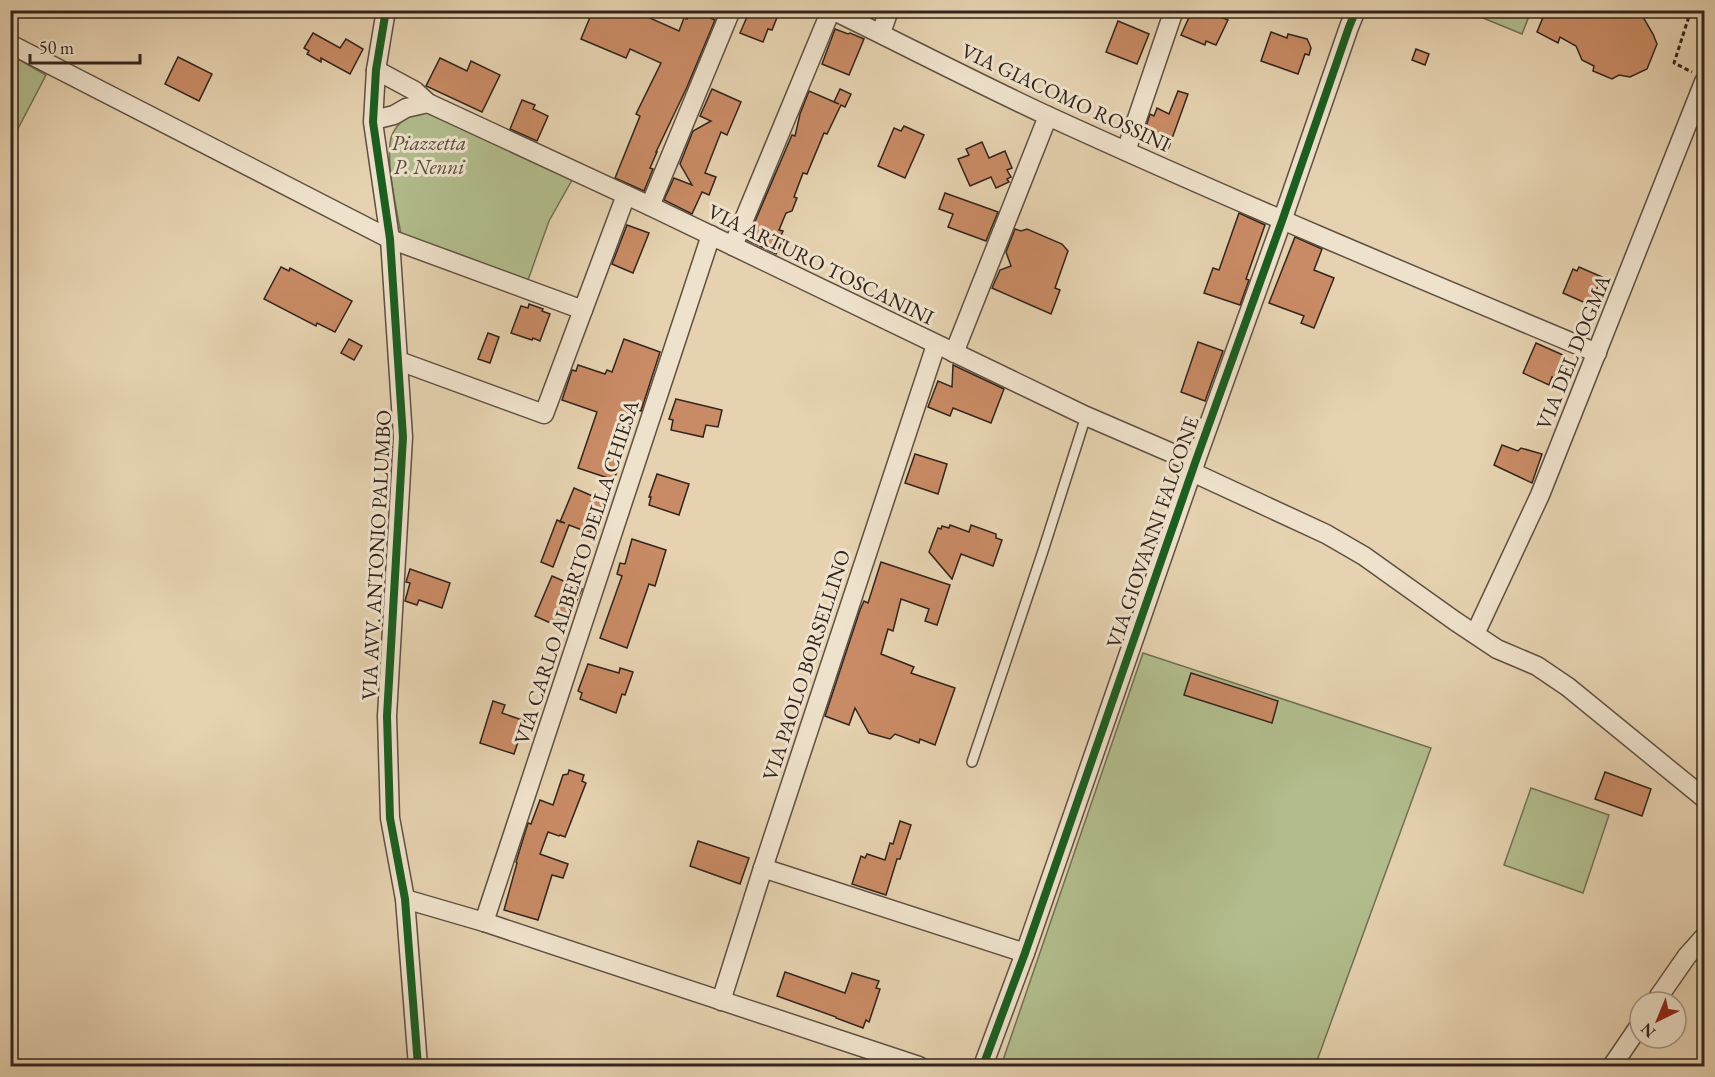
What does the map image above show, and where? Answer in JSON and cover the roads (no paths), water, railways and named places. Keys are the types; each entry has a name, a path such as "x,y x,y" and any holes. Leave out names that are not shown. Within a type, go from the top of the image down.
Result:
{"street":[{"name":"VIA AVV. ANTONIO PALUMBO","path":"386,10 376,70 374,120 375,142 390,239 403,437 387,716 390,818 405,899 418,1066"},
{"path":"650,206 731,10"},
{"path":"733,246 832,10"},
{"name":"VIA GIACOMO ROSSINI","path":"832,10 1048,116 1126,151 1282,220 1597,353"},
{"path":"881,33 889,10"},
{"path":"1126,151 1174,10"},
{"name":"VIA GIOVANNI FALCONE","path":"983,1066 1025,953 1193,467 1356,10"},
{"path":"10,44 390,239 583,310"},
{"name":"VIA ARTURO TOSCANINI","path":"376,70 415,91 428,103 711,235 1193,467 1326,534 1364,556 1497,649 1537,666 1568,687 1704,798"},
{"name":"VIA DEL DOGMA","path":"1475,634 1540,495 1597,353 1699,77"},
{"path":"374,120 394,115 406,108 428,103"},
{"path":"954,353 1048,116"},
{"path":"399,361 544,414 626,195"},
{"name":"VIA CARLO ALBERTO DELLA CHIESA","path":"484,922 711,235"},
{"name":"VIA PAOLO BORSELLINO","path":"721,1001 936,345"},
{"path":"763,868 1025,953"},
{"path":"405,899 484,922 919,1066"},
{"path":"1664,990 1687,956 1704,937"},
{"path":"1612,1066 1628,1043"}],"lane":[{"path":"972,762 1086,416"}],"park label":[{"name":"Piazzetta P. Nenni","path":"429,154"}]}
